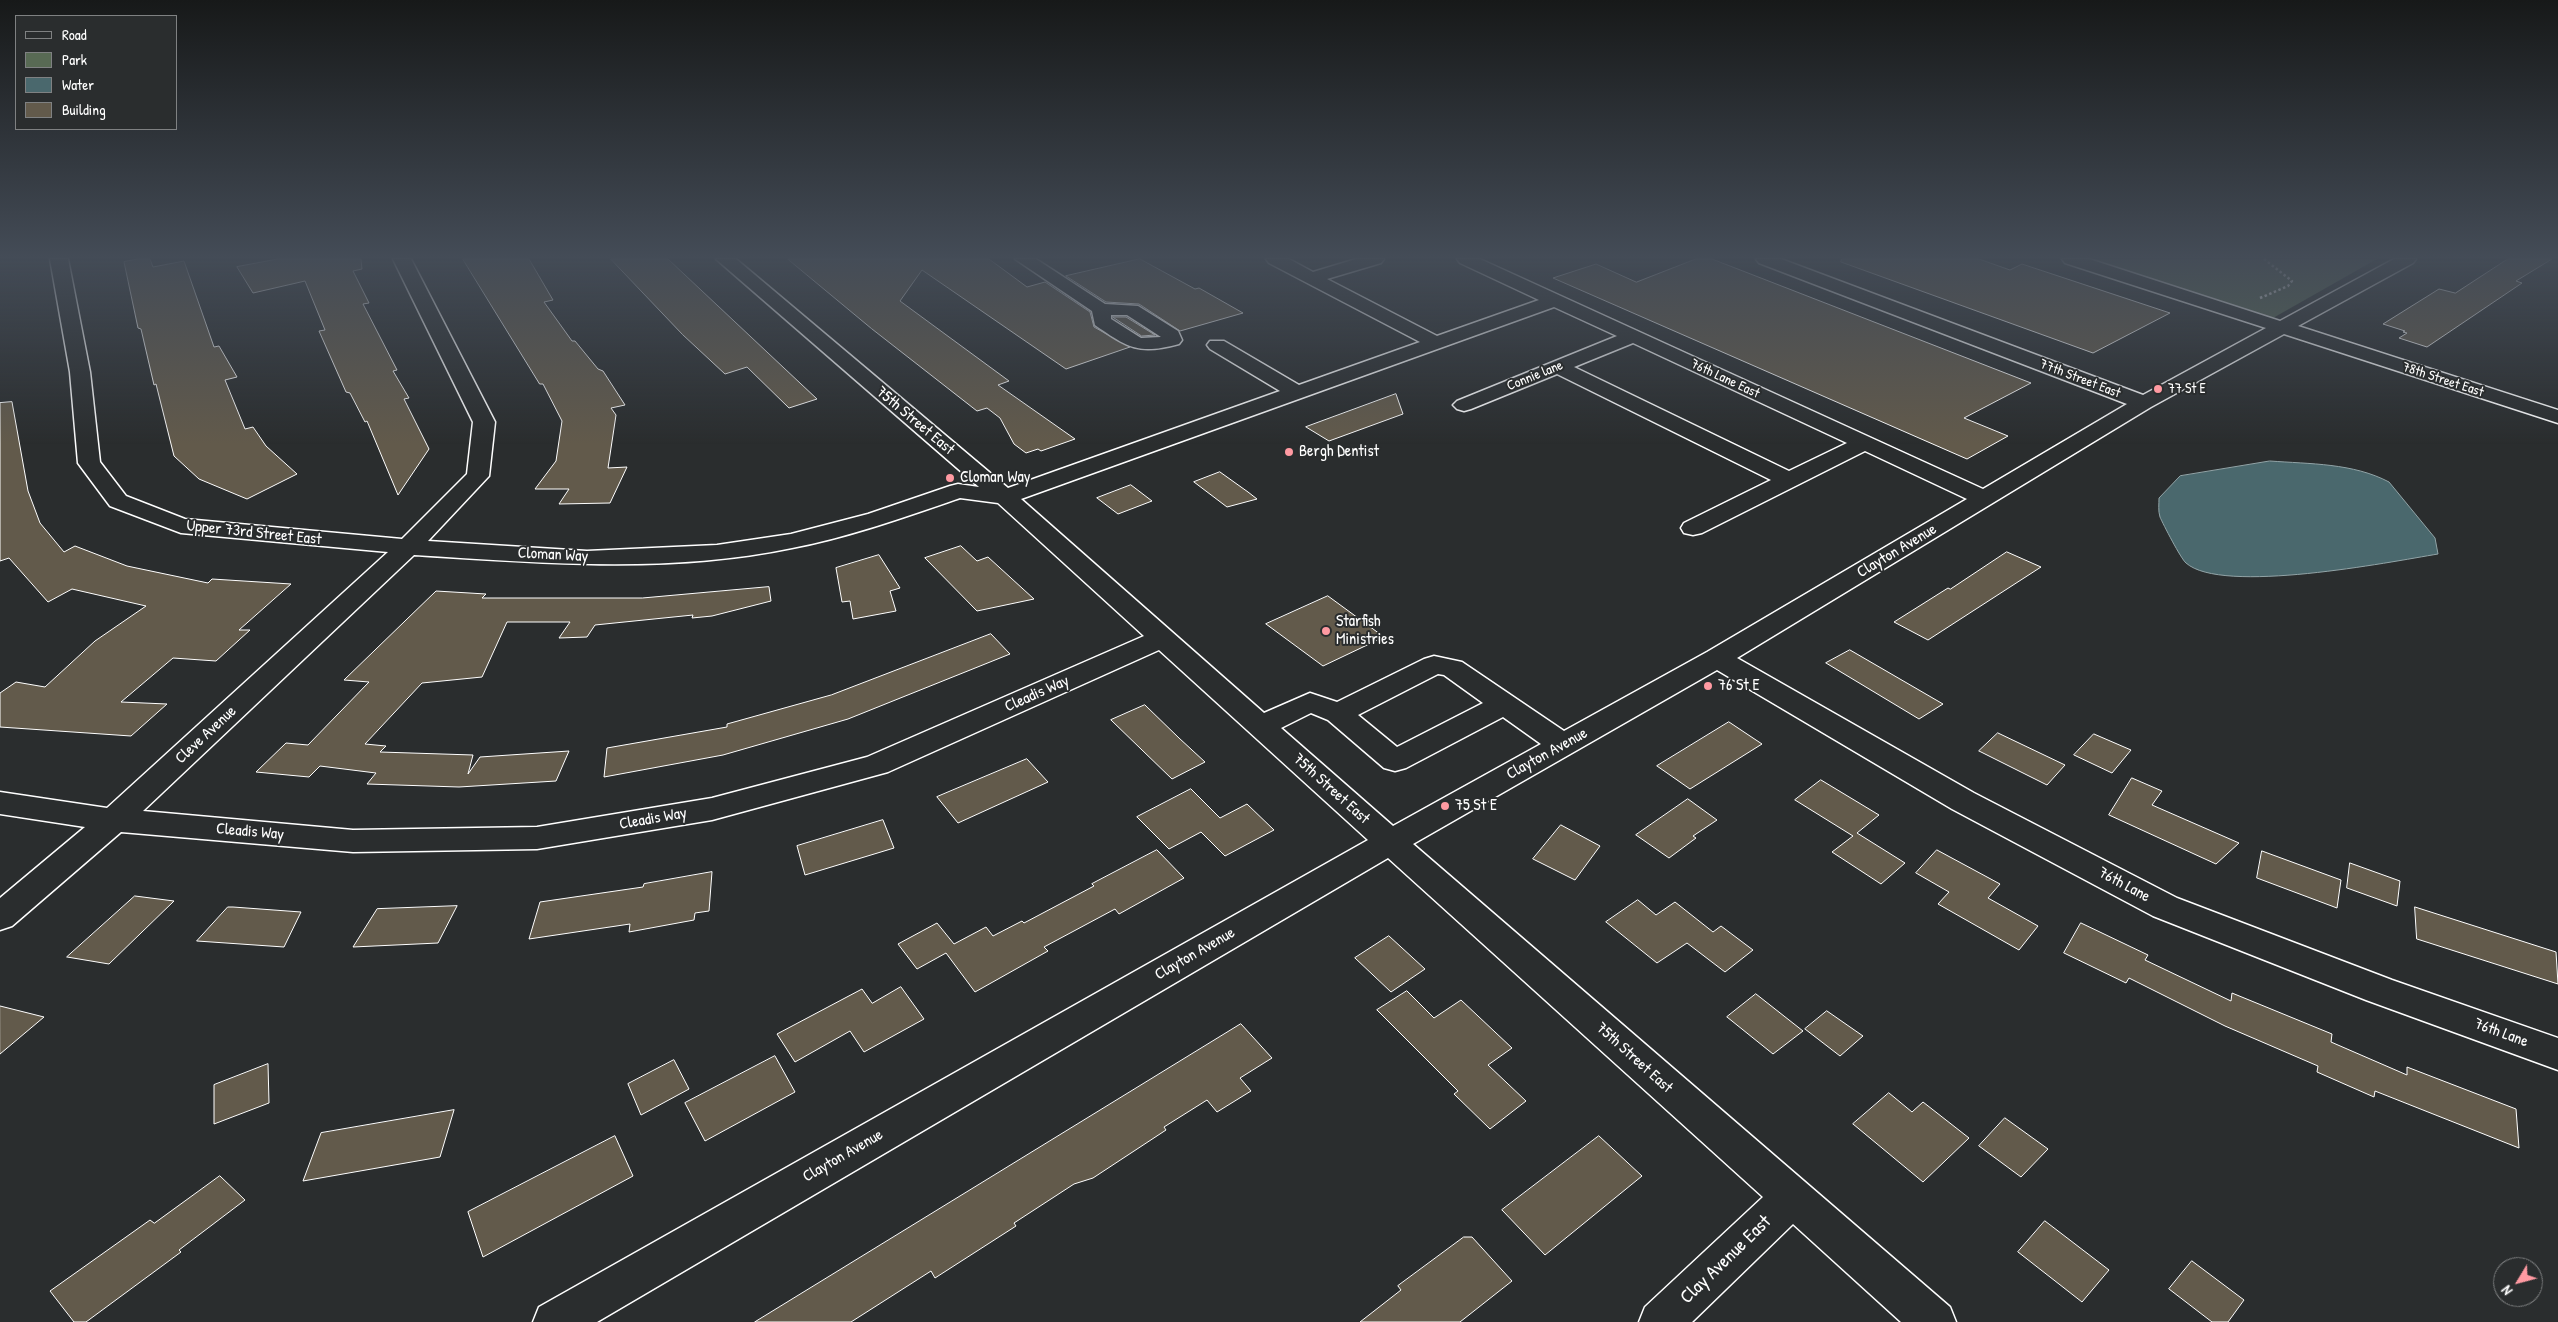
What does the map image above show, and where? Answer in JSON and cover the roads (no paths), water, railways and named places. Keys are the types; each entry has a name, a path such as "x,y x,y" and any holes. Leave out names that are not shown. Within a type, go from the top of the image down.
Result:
{"street":[{"name":"Upper 73rd Street East","path":"71,321 80,372 89,463 118,502 182,526 408,547"},
{"name":"Cleve Avenue","path":"0,917 114,820 408,547 478,476 484,422 433,321"},
{"name":"75th Street East","path":"797,321 1005,498 1791,1198 1934,1322"},
{"path":"1394,321 1437,343"},
{"name":"Cloman Way","path":"408,547 587,558 717,552 792,541 876,519 958,491 1005,498 1498,321"},
{"name":"76th Lane East","path":"1599,321 1984,498"},
{"name":"77th Street East","path":"1927,321 2144,403"},
{"name":"78th Street East","path":"2262,321 2558,417"},
{"name":"Clayton Avenue","path":"555,1322 1390,842 1717,658 2144,403 2296,321"},
{"name":"Connie lane","path":"1464,405 1633,336"},
{"path":"1217,345 1298,393"},
{"path":"1558,367 1789,480"},
{"path":"1693,528 1864,443"},
{"name":"Cleadis Way","path":"0,804 114,820 353,841 538,838 702,810 877,765 1162,639"},
{"name":"76th Lane","path":"1717,658 1963,801 2165,907 2379,990 2558,1054"},
{"path":"1338,713 1434,665 1452,668 1563,745"},
{"path":"1260,727 1310,702 1338,713 1395,761 1504,704"},
{"name":"Clay Avenue East","path":"1662,1322 1791,1198"}],"water":[{"path":"2270,461 2331,465 2361,471 2389,482 2435,538 2438,554 2347,569 2269,576 2234,576 2205,572 2186,563 2176,549 2160,517 2159,498 2180,476"}],"place":[{"name":"77 St E","path":"2158,389"},
{"name":"Bergh Dentist","path":"1289,452"},
{"name":"Cloman Way","path":"950,478"},
{"name":"Starfish Ministries","path":"1326,631"},
{"name":"76 St E","path":"1708,686"},
{"name":"75 St E","path":"1445,806"}]}
